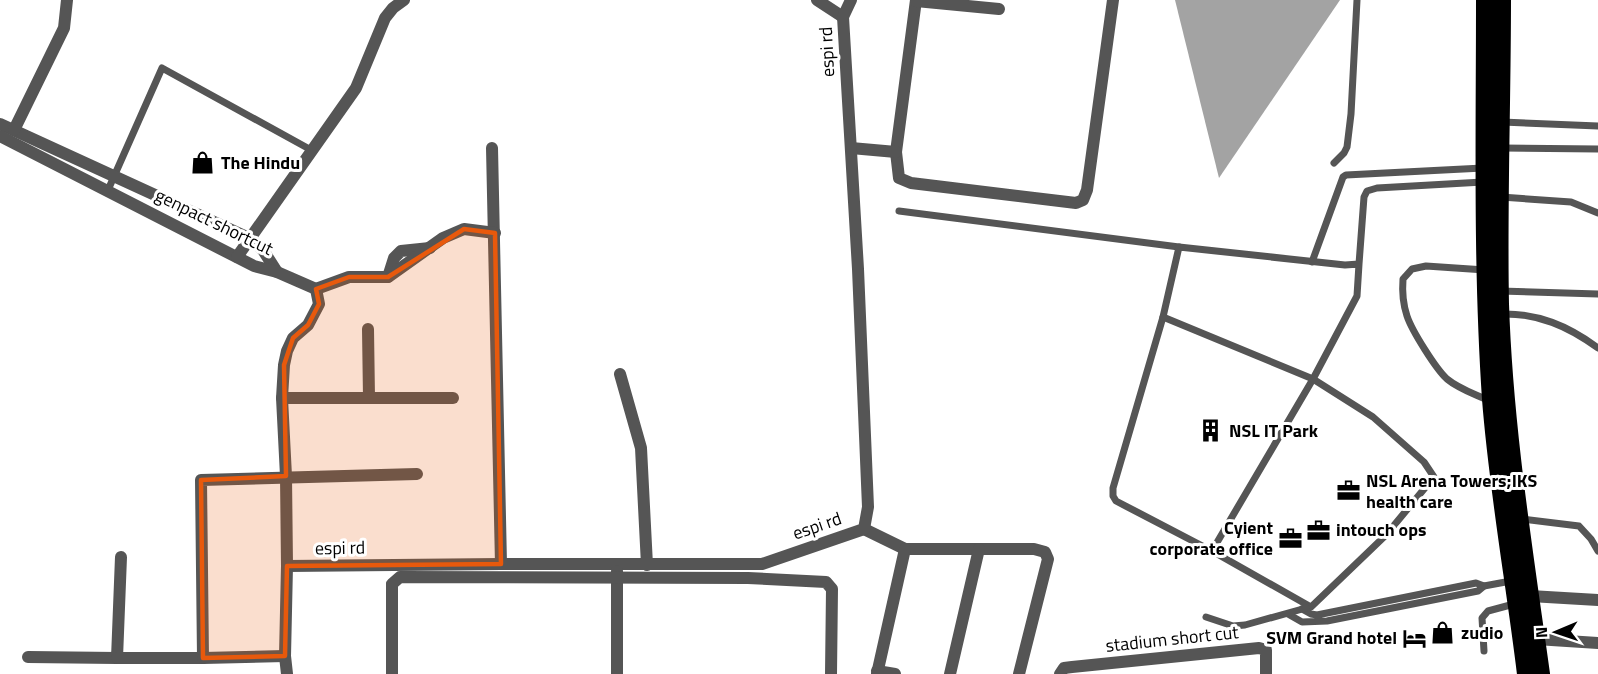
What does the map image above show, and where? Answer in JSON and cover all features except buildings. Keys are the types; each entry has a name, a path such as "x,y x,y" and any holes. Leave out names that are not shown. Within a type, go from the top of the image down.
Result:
{"highway":[{"path":"1485,0 1485,270 1491,402 1508,482 1519,519 1526,674"},
{"path":"1502,0 1500,291 1512,581 1523,600 1536,639 1541,674"}],"street":[{"path":"14,130 64,28 68,0"},
{"path":"237,257 357,88 392,4 404,0"},
{"path":"817,0 843,16"},
{"name":"espi rd","path":"287,566 762,564 864,529 868,507 843,16 850,0"},
{"path":"999,9 916,0 896,152 899,178 911,183 1076,203 1083,200 1087,190 1113,0"},
{"path":"0,124 251,239 263,250 277,272"},
{"name":"genpact shortcut","path":"0,136 254,266 277,272 316,288"},
{"path":"492,148 501,564"},
{"path":"851,148 896,152"},
{"path":"287,674 285,656 286,476 282,398 286,351 293,338 308,325 319,304 316,288 349,277 388,277 443,238 464,229 495,233"},
{"path":"368,329 369,399"},
{"path":"620,374 641,448 647,565"},
{"path":"282,398 453,398"},
{"path":"204,658 201,480 417,474"},
{"path":"864,529 905,549 1041,550 1045,552 1048,559 1019,674"},
{"path":"895,674 877,672 905,549"},
{"path":"950,674 979,549"},
{"path":"117,658 121,557"},
{"path":"519,564 519,578"},
{"path":"537,564 537,578"},
{"path":"616,564 617,674"},
{"path":"748,564 748,578"},
{"path":"693,565 694,579"},
{"path":"392,674 392,584 400,577 748,578 826,582 832,589 831,674"},
{"path":"1523,600 1598,600"},
{"path":"1536,639 1598,643"},
{"name":"stadium short cut","path":"1060,674 1064,668 1259,648 1266,650 1266,674"},
{"path":"28,657 285,656"}],"lane":[{"path":"1334,163 1347,147 1358,0"},
{"path":"108,190 162,68 313,151"},
{"path":"1502,122 1598,126"},
{"path":"1502,148 1598,149"},
{"path":"1312,262 1343,177 1346,175 1485,175"},
{"path":"1212,551 1313,379 1357,296 1364,197 1367,191 1485,175"},
{"path":"1500,197 1571,202 1598,213"},
{"path":"899,212 1179,247 1312,262 1359,264"},
{"path":"1179,247 1163,317 1113,488 1113,496 1116,501 1212,551 1311,607"},
{"path":"1485,270 1426,266 1412,269 1403,279 1402,296 1407,318 1438,369 1448,380 1491,402"},
{"path":"1500,291 1598,294"},
{"path":"1501,314 1522,313 1538,316 1582,336 1598,348"},
{"path":"1163,317 1313,379 1372,417 1424,462 1434,477 1386,535 1311,607 1245,626 1233,626 1206,617"},
{"path":"1519,519 1579,526 1598,551"},
{"path":"1288,614 1302,622 1327,621 1512,581"},
{"path":"1302,609 1311,614 1323,614 1476,583 1481,588"},
{"path":"1484,651 1482,618 1488,611 1523,600"}],"highlighted area":[{"path":"464,229 495,233 501,564 287,566 285,656 203,658 201,480 286,476 284,365 293,338 308,325 319,304 316,289 349,277 388,277"}],"shaded area":[{"path":"1175,0 1340,0 1219,178"}],"place":[{"name":"The Hindu","path":"203,163"},
{"name":"NSL IT Park","path":"1211,431"},
{"name":"NSL Arena Towers;IKS health care","path":"1348,491"},
{"name":"intouch ops","path":"1318,530"},
{"name":"Cyient corporate office","path":"1291,538"},
{"name":"zudio","path":"1443,633"},
{"name":"SVM Grand hotel","path":"1415,638"}]}
